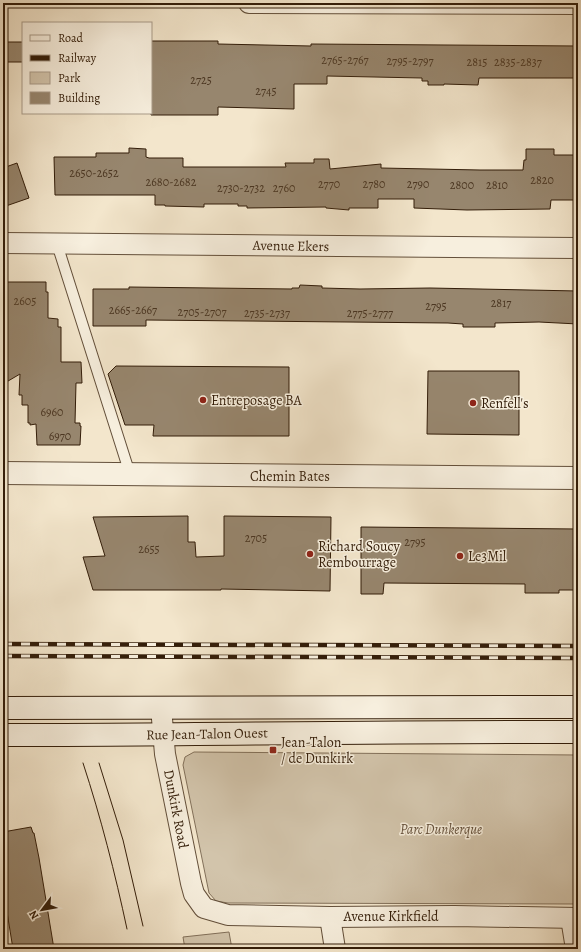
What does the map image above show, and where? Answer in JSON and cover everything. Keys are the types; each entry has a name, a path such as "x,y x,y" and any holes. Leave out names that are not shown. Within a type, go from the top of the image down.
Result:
{"main road":[{"name":"Chemin Bates","path":"5,469 130,474 578,478"},
{"name":"Rue Jean-Talon Ouest","path":"3,708 162,706 578,707"},
{"name":"Rue Jean-Talon Ouest","path":"3,735 578,732"}],"street":[{"path":"250,3 578,4"},
{"name":"Avenue Ekers","path":"3,243 578,248"},
{"name":"Dunkirk Road","path":"162,706 165,754 190,883 194,894 204,908"},
{"name":"Avenue Kirkfield","path":"204,908 228,915 575,918"},
{"path":"330,917 335,949"},
{"path":"575,918 576,949"}],"lane":[{"path":"57,244 130,474"}],"green space":[{"name":"Parc Dunkerque","path":"194,752 578,755 578,904 228,903 216,901 209,893 183,765 185,757"},
{"path":"229,932 232,949 185,949 183,937"}],"building":[{"path":"152,41 218,41 218,44 311,46 311,44 578,46 578,78 479,78 478,85 428,85 428,81 422,81 422,78 327,76 327,84 294,84 294,109 218,107 218,115 151,115"},
{"path":"4,42 22,42 22,62 4,62"},
{"path":"129,148 146,149 146,157 149,158 183,158 183,167 286,167 285,163 314,163 314,159 329,159 330,169 381,164 381,168 480,170 523,170 524,160 526,160 526,149 554,149 554,155 578,155 578,200 551,200 550,209 467,210 414,208 414,199 378,199 378,208 349,208 349,210 326,207 247,208 247,206 238,206 238,204 204,204 204,207 165,206 155,205 155,195 55,195 54,157 96,157 96,153 129,153"},
{"path":"17,163 29,198 3,207 3,168"},
{"path":"3,282 46,282 46,292 48,292 48,318 58,319 58,327 61,327 61,362 81,362 82,383 76,383 75,423 80,423 81,426 80,445 37,445 36,424 30,425 30,423 28,423 28,405 22,405 22,395 19,395 20,374 3,384"},
{"path":"300,285 322,286 322,288 360,289 430,288 578,291 578,324 539,322 495,323 495,327 463,327 463,324 448,323 146,320 146,326 93,326 93,289 129,289 129,287 292,289 299,288"},
{"name":"Entreposage BA","path":"116,366 289,367 289,436 153,436 154,425 125,425 108,374"},
{"name":"Renfell's","path":"428,371 519,371 519,435 427,434"},
{"path":"188,516 188,542 195,542 196,557 224,556 224,516 331,517 330,591 221,589 93,590 83,557 105,556 93,517"},
{"name":"Le3Mil","path":"361,527 578,529 578,590 559,590 559,593 525,593 525,584 384,583 383,594 361,594"},
{"path":"31,827 34,833 39,858 54,949 13,949 3,887 3,832"}],"tram line":[{"path":"83,763 96,804 118,887 127,929"},
{"path":"99,763 123,840 143,926"}],"railway":[{"path":"3,644 578,646"},
{"path":"3,656 578,658"}],"place":[{"name":"Entreposage BA","path":"203,400"},
{"name":"Renfell's","path":"473,403"},
{"name":"Richard Soucy Rembourrage","path":"310,554"},
{"name":"Le3Mil","path":"460,556"},
{"name":"Jean-Talon / de Dunkirk","path":"273,750"}]}
